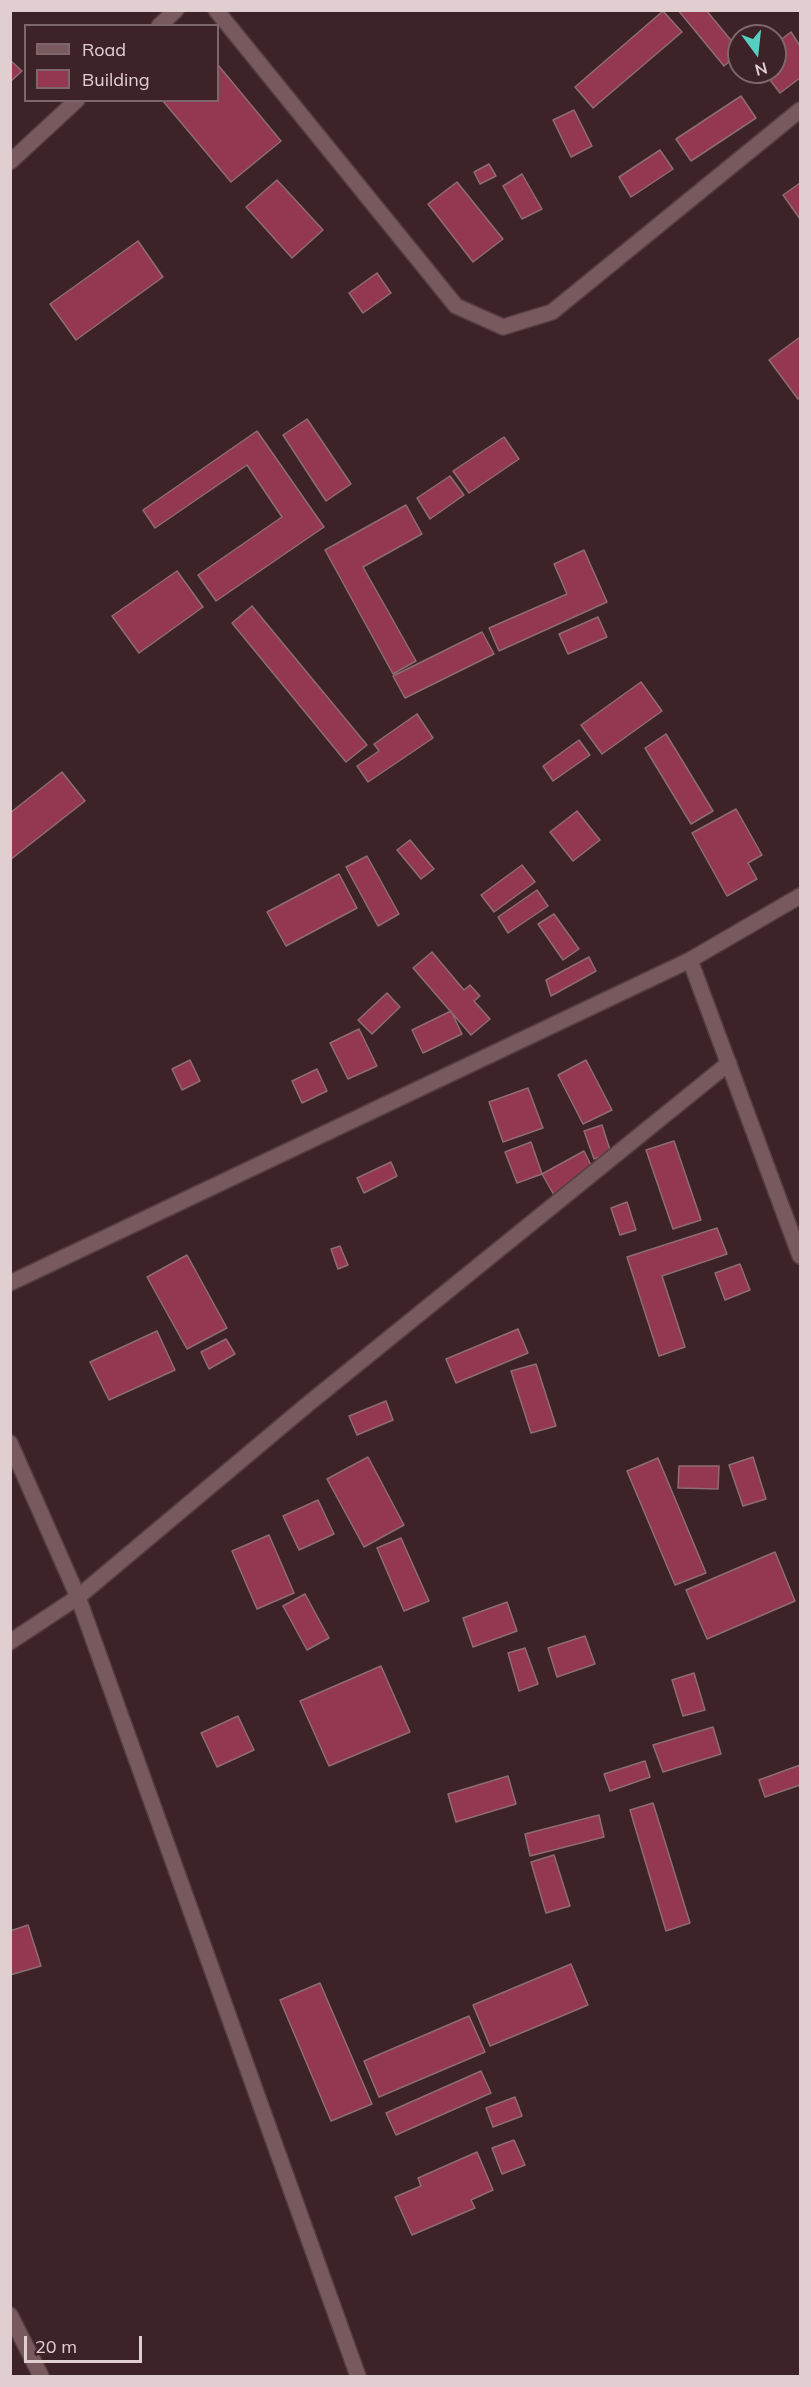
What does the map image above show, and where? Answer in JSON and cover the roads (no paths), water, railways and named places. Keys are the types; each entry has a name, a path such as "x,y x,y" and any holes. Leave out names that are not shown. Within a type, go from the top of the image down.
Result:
{"street":[{"path":"161,24 176,10"},
{"path":"216,10 456,306 503,327 552,312 801,110"},
{"path":"10,162 76,102"},
{"path":"10,1282 690,960 801,896"},
{"path":"690,960 801,1256"},
{"path":"10,1642 78,1597 308,1404 729,1063"},
{"path":"10,1443 78,1597 358,2376"},
{"path":"10,2315 41,2376"}]}
